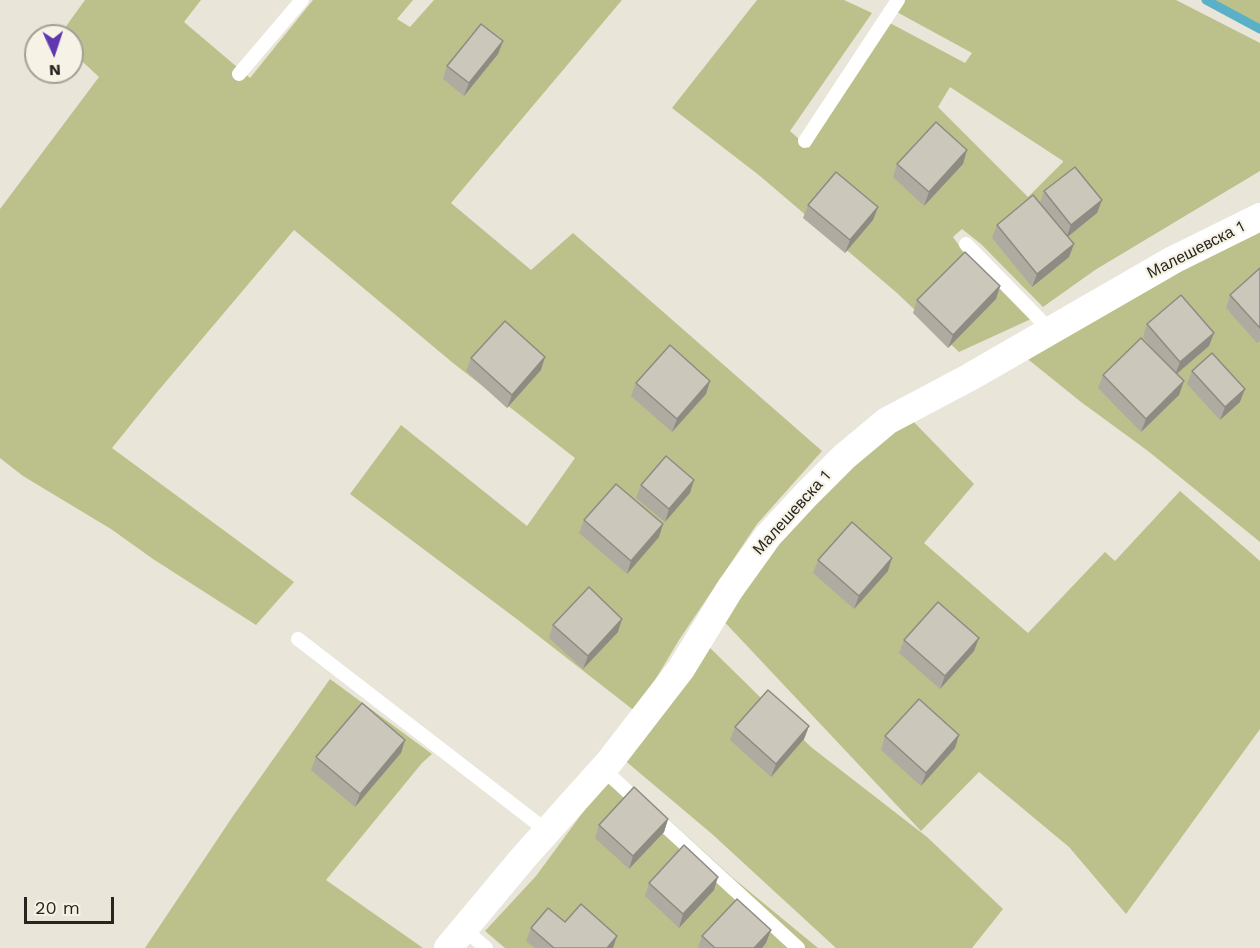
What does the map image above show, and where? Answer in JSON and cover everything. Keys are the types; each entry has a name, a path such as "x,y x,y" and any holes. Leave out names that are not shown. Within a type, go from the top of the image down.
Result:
{"street":[{"name":"Малешевска 1","path":"456,939 547,831 603,769 681,669 730,590 768,536 844,457 887,421 970,377 1173,260 1259,219"}],"lane":[{"path":"239,74 302,0"},
{"path":"805,141 898,0"},
{"path":"966,244 1050,330"},
{"path":"298,639 547,831"},
{"path":"603,769 798,948"},
{"path":"456,939 486,948"}],"green space":[{"path":"85,0 201,0 184,22 250,78 313,0 413,0 397,19 410,27 434,0 622,0 451,203 531,270 573,233 822,451 757,524 679,640 636,712 350,494 401,425 527,526 575,458 453,363 294,230 112,448 294,582 256,625 153,559 111,529 23,476 0,458 0,209 99,77 84,63 84,24 68,24"},
{"path":"757,0 844,0 872,13 790,131 809,148 888,22 965,63 972,53 895,11 902,0 1176,0 1260,43 1260,171 1095,270 1043,307 981,244 962,229 953,237 963,251 1031,319 959,352 897,293 760,176 672,108","holes":["950,87 1063,161 1028,197 938,107"]},
{"path":"1204,0 1260,0 1260,28"},
{"path":"1260,227 1260,542 1148,451 1081,402 1024,356"},
{"path":"908,416 974,484 924,543 1028,633 1105,552 1115,561 1180,491 1260,561 1260,729 1126,914 1069,847 979,772 921,831 718,615 840,470"},
{"path":"705,643 811,747 927,837 1003,909 972,948 836,948 712,834 622,758"},
{"path":"330,679 432,754 422,763 326,880 423,948 145,948 233,816"},
{"path":"614,770 733,878 818,948 505,948 485,931 536,876"}],"building":[{"path":"481,24 503,41 469,83 447,66"},
{"path":"936,122 967,150 929,192 897,164"},
{"path":"1075,167 1102,200 1071,225 1044,191"},
{"path":"836,172 878,207 850,240 808,205"},
{"path":"1033,195 1074,244 1037,274 997,225"},
{"path":"965,252 1000,286 953,335 917,300"},
{"path":"1260,268 1260,328 1230,295"},
{"path":"1181,295 1214,333 1180,362 1147,324"},
{"path":"505,321 545,357 512,395 471,358"},
{"path":"1141,338 1184,381 1146,419 1103,375"},
{"path":"670,345 710,381 677,419 636,383"},
{"path":"1212,353 1245,389 1225,407 1192,371"},
{"path":"666,456 694,480 669,509 641,485"},
{"path":"616,484 663,524 631,561 584,520"},
{"path":"852,522 892,558 859,596 818,560"},
{"path":"589,587 622,619 588,656 553,625"},
{"path":"938,602 979,638 945,676 904,640"},
{"path":"768,690 809,726 776,764 735,727"},
{"path":"919,699 959,735 926,773 885,736"},
{"path":"362,703 405,740 360,794 316,757"},
{"path":"634,787 668,819 633,856 599,825"},
{"path":"684,845 718,877 683,914 649,883"},
{"path":"737,899 771,930 754,948 715,948 702,936"},
{"path":"581,904 617,936 607,948 554,948 531,928 548,908 565,922"}],"waterway":[{"path":"1206,0 1260,29"}]}
